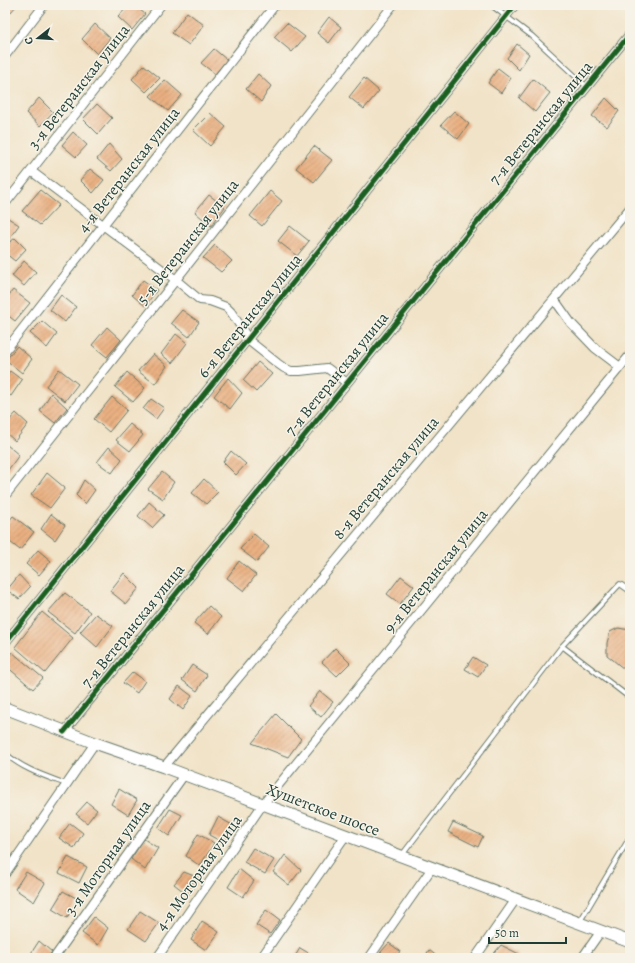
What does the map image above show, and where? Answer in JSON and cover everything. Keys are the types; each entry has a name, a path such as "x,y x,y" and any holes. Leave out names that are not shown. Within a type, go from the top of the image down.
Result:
{"main road":[{"name":"Хушетское шоссе","path":"5,708 64,732 164,767 630,942"}],"street":[{"path":"5,56 44,5"},
{"name":"3-я Ветеранская улица","path":"5,204 161,5"},
{"name":"4-я Ветеранская улица","path":"5,351 275,5"},
{"name":"5-я Ветеранская улица","path":"5,496 393,5"},
{"name":"6-я Ветеранская улица","path":"5,643 515,5"},
{"name":"7-я Ветеранская улица","path":"64,732 630,34"},
{"path":"31,171 176,280 200,300 210,301 226,308 231,312 248,340 277,364 291,371 327,368 347,383"},
{"name":"8-я Ветеранская улица","path":"164,767 630,208"},
{"path":"554,299 571,323 596,348 620,367"},
{"name":"9-я Ветеранская улица","path":"263,804 630,355"},
{"path":"5,874 94,743"},
{"name":"3-я Моторная улица","path":"54,958 184,775"},
{"name":"4-я Моторная улица","path":"157,958 263,804"},
{"path":"261,958 346,835"},
{"path":"369,958 432,868"},
{"path":"475,958 516,899"},
{"path":"582,958 601,931"}],"lane":[{"path":"491,5 532,36 587,87"},
{"path":"401,856 562,646 620,584 630,591"},
{"path":"562,646 630,698"},
{"path":"5,753 11,759 23,766 66,784"},
{"path":"579,923 630,837"}],"building":[{"path":"5,5 17,5 10,13 5,9"},
{"path":"129,5 134,5 145,14 132,30 118,17"},
{"path":"187,12 204,25 189,45 172,33"},
{"path":"329,17 341,27 329,43 317,33"},
{"path":"287,23 305,37 292,52 274,37"},
{"path":"95,24 110,38 97,54 82,39"},
{"path":"517,44 529,54 519,70 507,58"},
{"path":"214,49 227,60 215,74 201,63"},
{"path":"144,65 160,78 146,92 132,79"},
{"path":"498,68 511,78 501,93 488,83"},
{"path":"258,74 271,86 261,102 246,89"},
{"path":"364,78 379,91 364,109 349,97"},
{"path":"533,79 550,93 535,112 519,98"},
{"path":"165,80 182,95 168,111 150,96"},
{"path":"39,98 53,112 40,126 26,113"},
{"path":"606,98 619,111 607,127 592,116"},
{"path":"97,104 112,118 98,134 83,119"},
{"path":"454,111 469,124 458,139 441,125"},
{"path":"210,113 226,127 210,146 193,130"},
{"path":"73,132 87,145 76,157 62,145"},
{"path":"109,144 122,159 111,171 97,159"},
{"path":"314,146 332,160 314,182 296,168"},
{"path":"90,169 104,180 93,193 80,180"},
{"path":"40,190 59,205 40,225 22,211"},
{"path":"270,191 282,201 262,226 250,216"},
{"path":"209,195 225,207 211,226 195,212"},
{"path":"5,216 19,225 8,240 5,237"},
{"path":"290,226 309,241 297,256 278,241"},
{"path":"15,238 26,249 15,261 5,253 5,246"},
{"path":"215,245 232,261 221,272 203,258"},
{"path":"24,261 36,272 24,286 12,276"},
{"path":"143,280 157,290 145,306 132,295"},
{"path":"13,290 30,303 15,321 5,313 5,300"},
{"path":"61,295 76,307 65,322 50,310"},
{"path":"182,310 199,322 189,337 171,323"},
{"path":"42,321 57,334 47,348 30,333"},
{"path":"107,327 121,340 107,357 92,345"},
{"path":"176,334 187,343 172,363 161,354"},
{"path":"17,346 32,359 22,373 6,360"},
{"path":"153,354 167,366 155,384 138,371"},
{"path":"258,362 272,374 256,392 243,380"},
{"path":"59,369 78,384 65,401 46,386"},
{"path":"10,371 22,380 11,396 5,392 5,377"},
{"path":"127,372 145,388 133,402 115,387"},
{"path":"228,378 242,393 230,409 214,396"},
{"path":"51,393 67,408 55,423 40,411"},
{"path":"112,397 127,410 109,432 94,419"},
{"path":"151,399 164,408 156,419 143,409"},
{"path":"16,413 28,424 15,441 5,432 5,425"},
{"path":"130,424 143,435 130,451 116,440"},
{"path":"7,445 19,455 8,470 5,469 5,448"},
{"path":"109,447 122,459 112,473 97,462"},
{"path":"231,451 246,464 236,475 223,462"},
{"path":"162,472 174,482 163,499 148,489"},
{"path":"47,473 65,488 50,508 31,495"},
{"path":"204,479 218,492 206,504 192,493"},
{"path":"84,480 95,490 85,504 76,495"},
{"path":"149,502 164,515 152,528 138,516"},
{"path":"51,514 65,525 55,540 41,529"},
{"path":"13,516 34,532 20,550 5,538 5,526"},
{"path":"254,534 269,547 257,562 240,549"},
{"path":"38,550 51,561 39,575 26,564"},
{"path":"239,561 256,575 244,591 227,578"},
{"path":"124,573 139,588 126,604 110,591"},
{"path":"19,575 30,587 19,599 7,590"},
{"path":"401,576 414,586 400,604 387,594"},
{"path":"65,593 90,612 75,633 48,612"},
{"path":"209,606 221,617 208,634 194,623"},
{"path":"42,612 73,638 45,673 15,647"},
{"path":"96,614 113,626 97,647 80,632"},
{"path":"618,628 630,630 630,674 607,655 607,643 610,632"},
{"path":"335,648 350,663 337,676 322,662"},
{"path":"12,652 43,678 33,689 5,665 5,661"},
{"path":"473,657 486,665 478,677 465,669"},
{"path":"192,665 207,675 197,691 182,680"},
{"path":"133,672 145,681 137,693 123,683"},
{"path":"179,686 192,696 183,710 170,699"},
{"path":"320,691 333,702 321,717 308,706"},
{"path":"276,714 301,739 288,757 252,743"},
{"path":"119,789 137,800 128,815 111,804"},
{"path":"87,802 97,810 87,823 76,814"},
{"path":"170,809 182,815 169,836 158,828"},
{"path":"218,817 234,826 224,843 209,835"},
{"path":"453,822 483,836 478,847 448,832"},
{"path":"70,823 83,833 74,848 59,838"},
{"path":"198,834 214,843 200,866 186,856"},
{"path":"144,839 158,848 145,870 131,859"},
{"path":"253,848 274,860 265,874 244,862"},
{"path":"285,855 301,870 289,885 273,872"},
{"path":"68,857 87,867 79,883 59,873"},
{"path":"239,869 254,881 243,897 228,887"},
{"path":"26,872 45,883 34,902 15,889"},
{"path":"184,872 199,878 188,895 174,884"},
{"path":"63,891 78,899 67,918 52,909"},
{"path":"266,910 280,920 270,934 256,925"},
{"path":"140,911 159,923 146,941 128,929"},
{"path":"94,917 108,928 98,945 82,933"},
{"path":"202,921 219,932 206,950 191,940"},
{"path":"39,941 52,952 47,958 28,958"},
{"path":"389,943 400,951 396,958 387,958 380,953"},
{"path":"501,945 519,954 516,958 491,957"},
{"path":"300,948 317,958 294,958"},
{"path":"429,950 439,958 424,958"}],"cycle path":[{"path":"5,643 515,5"},
{"path":"64,732 630,34"}]}
